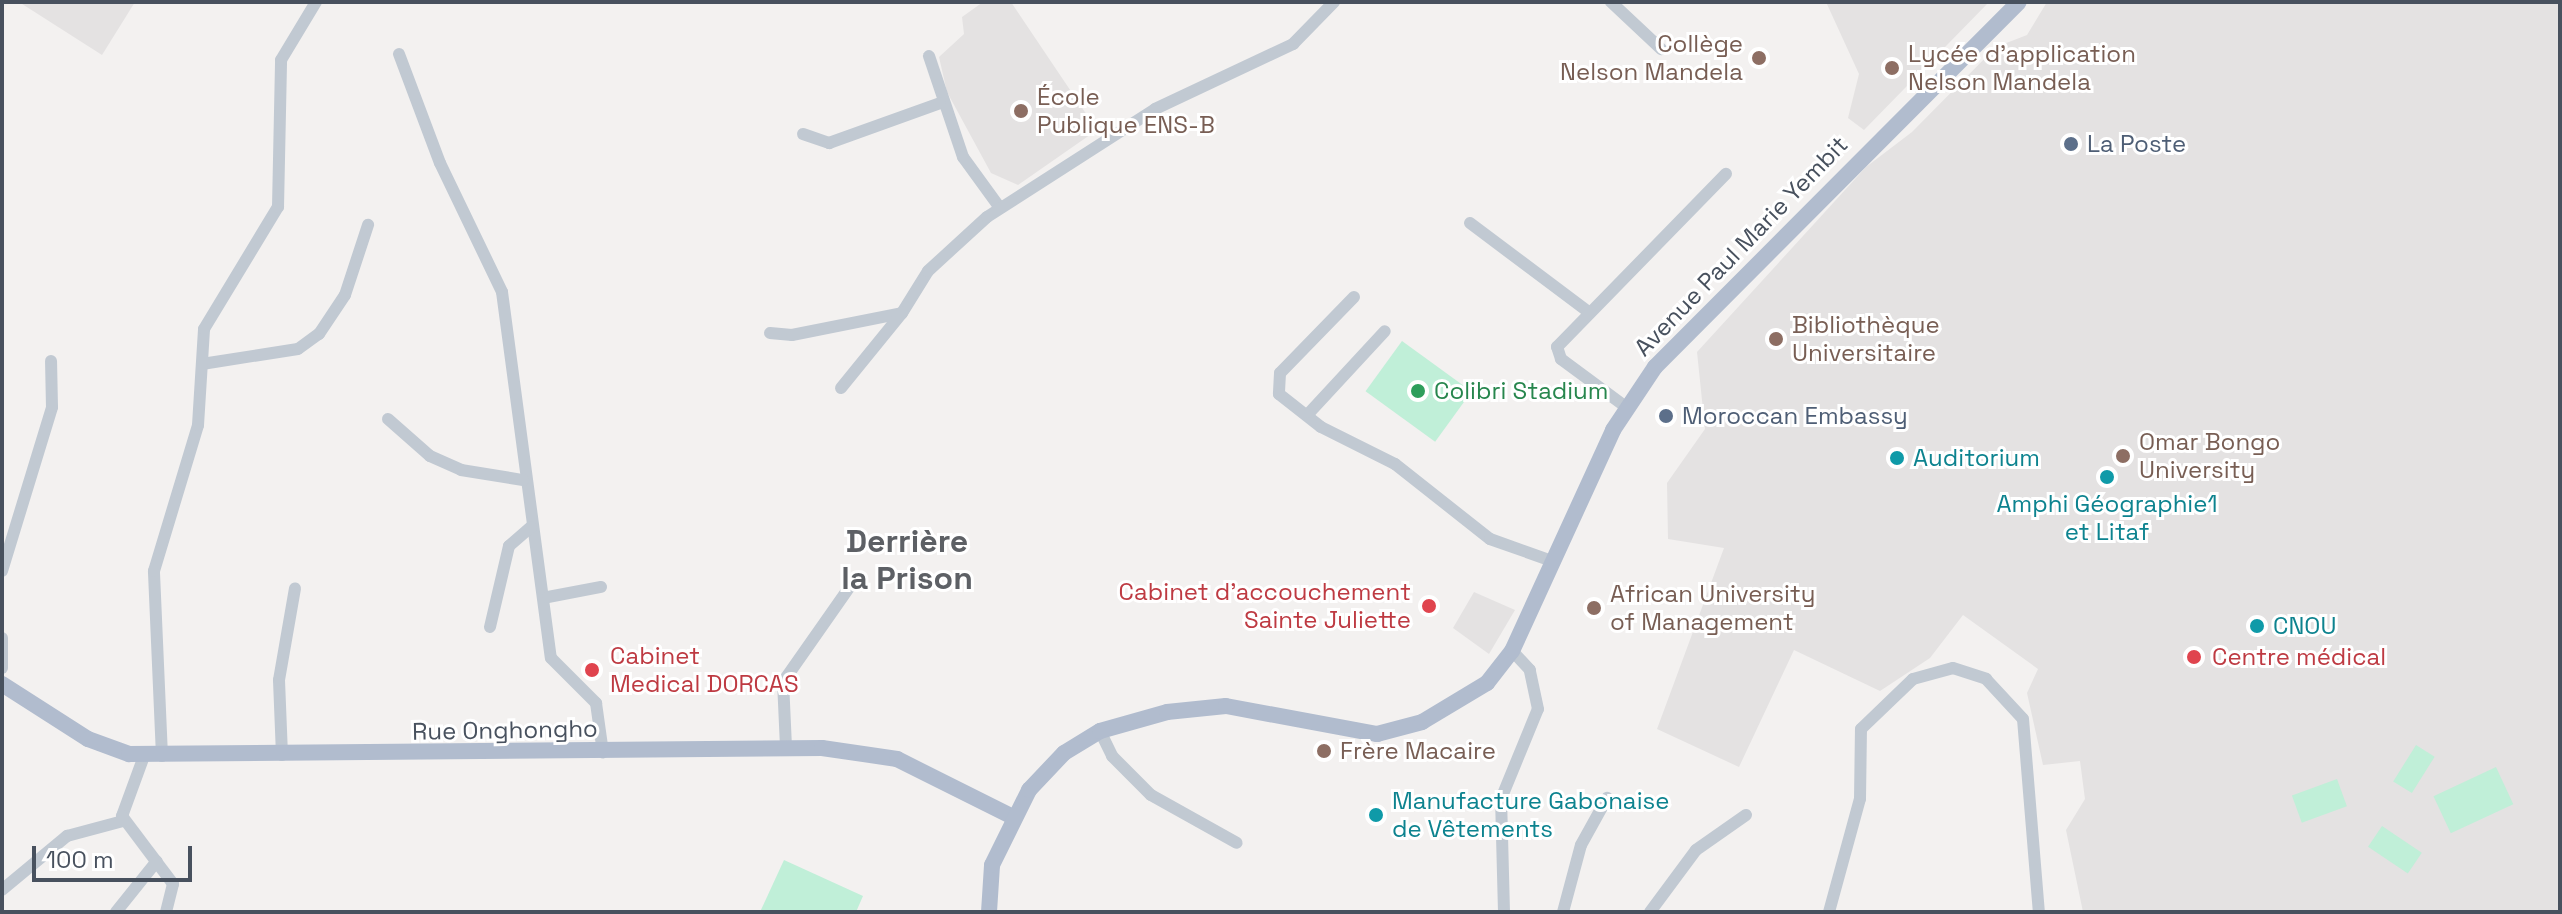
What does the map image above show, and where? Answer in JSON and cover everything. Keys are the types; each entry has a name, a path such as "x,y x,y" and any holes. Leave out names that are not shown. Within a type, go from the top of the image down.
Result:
{"main road":[{"name":"Avenue Paul Marie Yembit","path":"989,912 992,865 1013,817 1044,773 1100,731 1167,712 1226,706 1347,733 1390,732 1468,697 1512,651 1626,407 1701,318 2019,2"},
{"name":"Rue Onghongho","path":"2,684 88,739 144,756 603,753 786,747 897,759 1013,817"}],"street":[{"path":"162,756 154,571 198,425 202,364 210,314 278,207 281,60 316,2"},
{"path":"841,388 902,313 928,271 987,217 1155,109 1293,44 1334,2"},
{"path":"1611,2 1661,49"},
{"path":"399,54 440,163 502,292 523,480 548,597 551,658 596,703 603,753"},
{"path":"929,56 940,103 963,157 1000,208"},
{"path":"803,134 829,143 940,103"},
{"path":"1626,407 1561,359 1563,335 1726,174"},
{"path":"1470,223 1586,310"},
{"path":"202,364 298,349 319,334 345,295 368,225"},
{"path":"1354,297 1277,380 1279,394 1310,412 1321,427 1395,464 1490,539 1552,561"},
{"path":"770,333 792,335 902,313"},
{"path":"1310,412 1385,331"},
{"path":"2,571 52,407 51,361"},
{"path":"388,419 450,465 523,480"},
{"path":"490,627 509,546 531,527"},
{"path":"786,747 783,682 851,585"},
{"path":"548,597 601,587"},
{"path":"282,755 279,680 295,588"},
{"path":"2,638 2,668"},
{"path":"1504,912 1501,799 1538,709 1530,670 1512,651"},
{"path":"1829,912 1860,799 1861,729 1913,679 1953,668 1986,679 2023,719 2039,912"},
{"path":"1100,731 1112,756 1151,795 1237,843"},
{"path":"144,756 122,805 123,821 173,884 166,912"},
{"path":"1563,912 1581,845 1607,798"},
{"path":"1650,912 1696,850 1746,815"},
{"path":"2,890 67,836 123,821"},
{"path":"116,912 157,861"}],"shaded area":[{"path":"19,2 135,2 102,55"},
{"name":"École Publique ENS-B","path":"983,2 1011,2 1097,130 1018,185 991,173 947,92 939,57 964,34 962,17"},
{"name":"Lycée d'application Nelson Mandela","path":"1826,2 1989,2 1864,130 1848,118 1859,74"},
{"name":"Omar Bongo University","path":"2047,2 2560,2 2560,912 2083,912 2066,830 2085,799 2080,761 2043,765 2027,693 2038,669 1963,615 1930,658 1880,691 1794,650 1739,767 1657,729 1724,548 1668,539 1667,483 1705,429 1697,352 1866,167 1912,132 1996,47 2027,35"},
{"path":"1474,592 1515,610 1489,654 1453,628"}],"green space":[{"name":"Colibri Stadium","path":"1402,341 1472,392 1435,442 1366,391"},
{"path":"2416,745 2435,757 2412,793 2393,781"},
{"path":"2496,767 2513,804 2451,833 2433,796"},
{"path":"2337,779 2347,806 2302,823 2292,795"},
{"path":"2382,826 2422,853 2408,874 2368,847"},
{"path":"784,860 863,896 856,912 760,912"}],"place":[{"name":"Collège Nelson Mandela","path":"1759,58"},
{"name":"Lycée d'application Nelson Mandela","path":"1892,68"},
{"name":"École Publique ENS-B","path":"1021,111"},
{"name":"La Poste","path":"2071,144"},
{"name":"Bibliothèque Universitaire","path":"1776,339"},
{"name":"Colibri Stadium","path":"1418,391"},
{"name":"Moroccan Embassy","path":"1666,416"},
{"name":"Omar Bongo University","path":"2123,456"},
{"name":"Auditorium","path":"1897,458"},
{"name":"Amphi Géographie1 et Litaf","path":"2107,477"},
{"name":"Cabinet d'accouchement Sainte Juliette","path":"1429,606"},
{"name":"African University of Management","path":"1594,608"},
{"name":"CNOU","path":"2257,626"},
{"name":"Centre médical","path":"2194,657"},
{"name":"Cabinet Medical DORCAS","path":"592,670"},
{"name":"Frère Macaire","path":"1324,751"},
{"name":"Manufacture Gabonaise de Vêtements","path":"1376,815"}],"district":[{"name":"Derrière la Prison","path":"907,560"}]}
